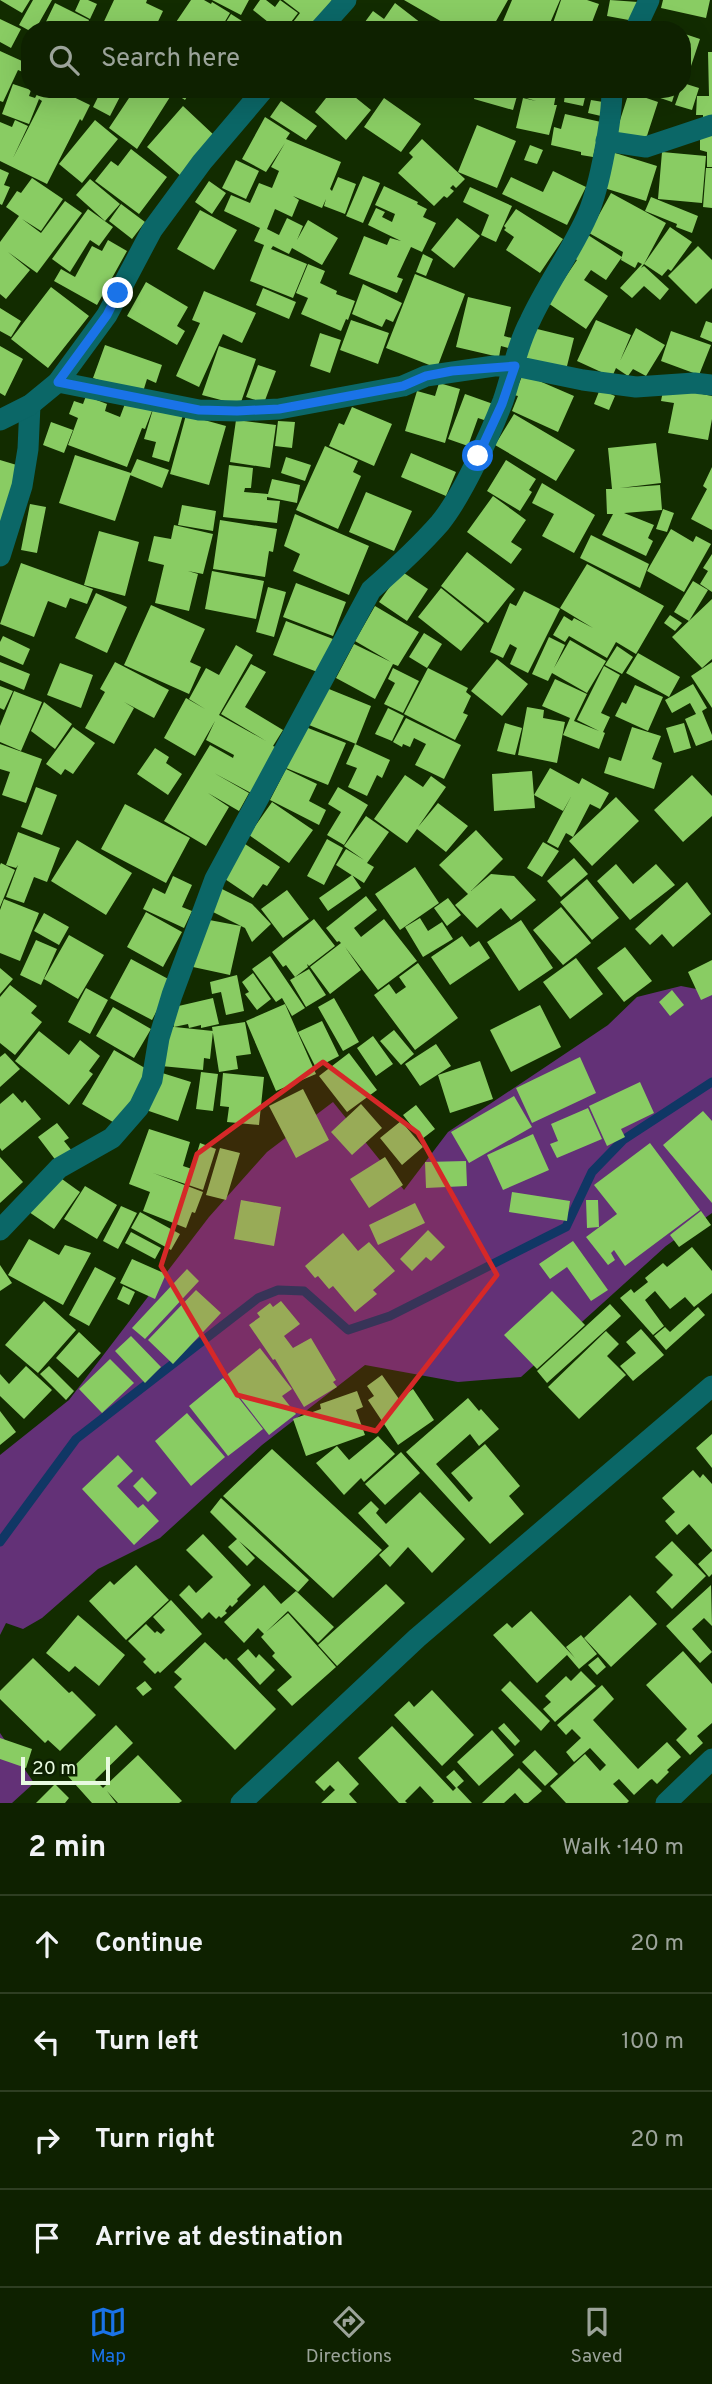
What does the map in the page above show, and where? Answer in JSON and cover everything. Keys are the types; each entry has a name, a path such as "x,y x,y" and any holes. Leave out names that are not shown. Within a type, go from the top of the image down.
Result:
{"street":[{"path":"327,21 346,0"},
{"path":"639,21 649,0"},
{"path":"0,419 30,405 58,382 107,315 152,230 202,162 256,98"},
{"path":"0,1230 59,1168 112,1138 139,1107 152,1080 159,1038 172,995 215,879 372,590 398,567 440,522 458,496 497,415 528,324 589,211 606,141 612,98"},
{"path":"606,141 646,147 712,125"},
{"path":"58,382 199,410 248,411 279,409 403,386 426,376 452,371 515,366 626,386 694,383 712,385"},
{"path":"0,556 22,486 28,449 30,405"},
{"path":"241,1803 417,1638 712,1386"},
{"path":"666,1803 712,1759"}],"highlighted area":[{"path":"323,1062 418,1133 497,1275 376,1431 237,1395 161,1266 197,1154"}],"shaded area":[{"path":"681,986 712,992 712,1213 666,1246 521,1377 458,1382 365,1365 262,1445 160,1538 98,1569 42,1618 23,1629 6,1623 0,1635 0,1455 69,1400 209,1217 267,1152 333,1102 404,1190 448,1132 608,1025 637,997"},
{"path":"0,1733 34,1783 12,1803 0,1803"}],"building":[{"path":"0,0 30,0 22,13"},
{"path":"33,0 52,0 40,21 21,21"},
{"path":"80,0 97,4 90,19 75,11"},
{"path":"114,0 147,0 146,3 163,11 158,21 104,21"},
{"path":"191,0 212,2 230,13 225,21 177,21"},
{"path":"212,0 249,0 241,15"},
{"path":"260,0 266,0 275,7 280,0 298,13 292,21 267,21 253,10"},
{"path":"283,0 332,0 316,21 294,21 300,13"},
{"path":"404,0 508,0 496,21 440,21"},
{"path":"512,0 560,0 551,21 503,21"},
{"path":"561,0 587,0 599,4 592,21 554,21"},
{"path":"610,0 638,2 634,21 607,16"},
{"path":"663,0 710,0 706,18 661,8"},
{"path":"55,3 89,20 89,21 46,21"},
{"path":"395,3 418,21 366,21 373,11 384,19"},
{"path":"231,14 242,21 227,21"},
{"path":"0,19 21,29 11,48 0,42"},
{"path":"691,36 700,39 691,66"},
{"path":"0,51 21,61 21,71 18,70 3,102 0,101"},
{"path":"708,52 712,52 712,115 703,118 703,115 696,115 697,96 709,96"},
{"path":"13,84 21,87 21,98 76,98 90,105 47,184 0,161 0,122 12,127 15,120 28,126 13,158 42,101 39,99 29,124 2,114"},
{"path":"691,86 699,88 692,110 675,105 678,98 691,98"},
{"path":"98,98 119,98 110,116 93,107"},
{"path":"129,98 169,98 137,149 109,128"},
{"path":"326,98 356,98 371,110 346,140 315,112"},
{"path":"384,98 421,124 401,152 364,127"},
{"path":"474,98 516,98 513,110"},
{"path":"523,98 536,101 526,98 555,98 554,105 557,105 549,135 516,128"},
{"path":"564,98 585,98 583,106 564,102"},
{"path":"627,98 646,98 658,102 644,145 615,136"},
{"path":"591,100 603,102 601,116 588,113"},
{"path":"281,101 317,126 306,140 270,117"},
{"path":"183,106 216,137 182,177 147,147"},
{"path":"565,114 601,122 593,157 551,145 554,127 561,129"},
{"path":"265,117 290,133 286,139 341,162 330,189 332,191 338,177 356,184 345,214 324,206 326,199 322,208 293,196 299,200 292,217 275,209 267,229 279,235 287,218 303,226 297,240 308,220 338,238 322,265 292,248 289,254 273,246 271,249 307,264 293,298 250,281 264,245 254,241 260,228 224,211 231,195 250,203 259,183 272,188 279,171 271,167 285,143 266,172 242,159"},
{"path":"95,120 118,139 82,183 59,164"},
{"path":"477,125 516,141 497,188 458,172"},
{"path":"700,134 712,134 712,167 707,167 707,152 700,150"},
{"path":"422,139 465,179 456,188 453,185 450,188 454,191 434,206 398,173 413,157 409,153"},
{"path":"530,145 543,150 537,164 524,160"},
{"path":"131,149 167,177 139,214 95,181 111,161 118,166"},
{"path":"612,152 657,166 646,201 601,187"},
{"path":"662,152 706,156 702,203 658,199"},
{"path":"236,160 259,171 246,199 222,188"},
{"path":"706,168 712,168 712,208 703,207"},
{"path":"0,169 9,173 4,185 10,187 2,205 0,204"},
{"path":"553,171 586,187 567,225 502,194 511,177 543,192"},
{"path":"363,176 380,183 363,223 346,216"},
{"path":"32,178 63,199 41,231 22,219 41,233 65,201 82,213 37,273 8,252 30,270 6,299 0,294 0,242 19,216 6,207 17,191 21,193"},
{"path":"90,179 120,204 105,221 76,195"},
{"path":"209,181 226,193 212,214 195,202"},
{"path":"384,186 418,202 417,204 427,209 423,217 436,223 422,252 411,247 397,277 403,279 397,293 349,274 364,236 387,245 390,238 401,241 368,225 376,208 385,212 382,217 392,222 395,214 375,205"},
{"path":"470,187 512,206 496,242 481,235 489,215 463,202"},
{"path":"611,193 666,223 641,268 644,266 669,289 660,300 644,286 632,298 620,288 642,264 638,262 635,268 621,260 623,252 589,233"},
{"path":"651,197 698,216 692,233 645,211"},
{"path":"121,204 145,222 132,239 109,221"},
{"path":"88,209 113,227 99,246 90,240 70,272 52,259"},
{"path":"516,209 563,239 540,273 506,250 514,237 504,230 504,226"},
{"path":"200,210 237,230 214,270 177,249"},
{"path":"457,218 480,236 454,268 431,250"},
{"path":"670,227 692,242 671,271 668,269 662,276 644,264"},
{"path":"588,235 622,257 606,280 591,270 584,280 608,296 586,329 548,303 577,260 573,258"},
{"path":"108,240 127,251 97,305 54,281 61,269 75,277 92,246 102,251"},
{"path":"698,246 712,260 712,288 696,304 668,276"},
{"path":"423,254 433,259 426,276 416,272"},
{"path":"308,264 325,271 320,283 337,291 336,294 355,301 341,331 301,314 308,298 296,293"},
{"path":"415,274 465,294 437,368 386,348"},
{"path":"146,282 188,307 177,326 185,331 177,345 127,316"},
{"path":"363,284 402,303 393,322 386,319 382,327 352,314"},
{"path":"51,287 89,316 48,368 11,339"},
{"path":"263,288 296,302 289,319 256,305"},
{"path":"204,291 256,313 242,343 223,334 199,387 176,376 200,323 192,320"},
{"path":"468,297 511,307 504,336 515,339 512,349 501,346 499,357 456,347"},
{"path":"0,308 21,321 11,337 0,331"},
{"path":"351,320 389,333 378,364 340,350"},
{"path":"596,320 631,335 620,361 636,328 665,345 646,376 633,369 628,376 616,368 612,377 577,361"},
{"path":"706,321 712,323 712,342 700,337"},
{"path":"533,328 574,338 566,370 525,361"},
{"path":"671,331 711,345 699,375 661,361"},
{"path":"320,333 341,340 330,373 310,366"},
{"path":"105,345 162,365 156,383 147,379 142,395 93,378"},
{"path":"0,346 23,359 5,396 0,393"},
{"path":"219,346 256,359 240,405 202,395"},
{"path":"258,365 276,371 264,403 246,397"},
{"path":"523,374 574,396 558,432 512,411 518,396 514,395"},
{"path":"439,383 460,389 445,443 405,431 417,391 435,396"},
{"path":"667,387 712,396 708,440 668,433 674,403 661,401 663,391"},
{"path":"600,389 615,396 609,410 594,404"},
{"path":"465,394 496,405 490,422 478,418 468,446 448,439"},
{"path":"86,396 107,404 105,411 120,417 126,401 152,411 145,429 142,428 127,467 68,445 78,418 69,414 74,401 83,404"},
{"path":"154,406 183,415 169,462 152,457 156,442 144,439"},
{"path":"352,407 392,424 374,466 329,446 339,423 344,425"},
{"path":"514,414 575,450 556,481 495,445"},
{"path":"186,415 226,426 209,485 170,474"},
{"path":"236,420 276,425 270,468 230,462"},
{"path":"278,421 295,422 292,448 275,446"},
{"path":"51,422 73,430 64,453 43,445"},
{"path":"656,443 661,483 620,488 660,485 662,510 624,513 654,525 648,538 653,541 646,556 602,535 613,514 607,514 606,489 612,489 608,448"},
{"path":"325,446 358,461 353,472 361,476 338,529 296,510"},
{"path":"411,453 456,472 446,496 401,477"},
{"path":"75,455 131,473 115,521 59,503"},
{"path":"286,457 311,465 305,481 281,473"},
{"path":"137,459 169,470 162,488 130,475"},
{"path":"0,460 20,466 0,527"},
{"path":"506,460 536,479 529,490 532,492 520,511 487,491"},
{"path":"229,465 253,468 251,488 245,488 244,492 268,494 272,479 300,485 297,503 267,497 267,500 280,501 277,523 223,517"},
{"path":"712,467 712,530 691,519 707,489 703,486"},
{"path":"542,483 595,515 574,553 542,536 554,514 532,503"},
{"path":"366,492 412,511 394,551 349,532"},
{"path":"493,496 526,520 511,542 522,549 511,564 467,532"},
{"path":"30,504 46,507 37,553 21,550"},
{"path":"182,505 216,511 213,531 178,525"},
{"path":"663,509 674,513 667,532 656,529"},
{"path":"295,514 369,546 349,595 293,571 300,554 284,546"},
{"path":"220,520 277,529 273,552 269,551 265,577 213,569"},
{"path":"174,525 213,534 203,574 188,571 198,574 189,611 155,603 164,565 148,561 154,536 171,539"},
{"path":"671,529 693,542 696,536 711,544 684,592 647,571"},
{"path":"99,531 139,542 125,596 84,585"},
{"path":"591,535 649,564 640,588 580,558"},
{"path":"467,552 515,589 488,623 441,586"},
{"path":"712,554 712,592 700,584 708,571 703,568"},
{"path":"21,563 93,589 87,604 70,598 66,608 48,601 34,637 0,624"},
{"path":"587,564 664,606 636,654 616,642 607,658 569,636 565,642 553,635 564,616 593,628 560,608"},
{"path":"212,571 264,581 256,619 205,609"},
{"path":"401,571 428,589 407,621 379,602"},
{"path":"693,581 708,590 689,621 674,612"},
{"path":"296,583 346,602 333,636 283,617"},
{"path":"268,587 286,592 274,637 256,632"},
{"path":"441,588 484,623 461,651 418,617"},
{"path":"524,591 560,609 528,673 510,664 517,648 510,644 503,658 490,652 510,603 516,606"},
{"path":"96,593 127,607 107,653 75,638"},
{"path":"712,599 712,659 702,668 672,637"},
{"path":"151,605 205,629 190,662 201,667 189,694 124,665"},
{"path":"375,606 419,632 398,666 393,664 375,699 336,678 354,644 391,662 355,641"},
{"path":"670,615 682,623 675,631 664,623"},
{"path":"286,621 333,639 320,673 273,655"},
{"path":"424,633 442,644 427,668 409,657"},
{"path":"3,636 30,649 23,665 0,655"},
{"path":"549,637 565,645 554,668 570,640 606,661 587,693 552,673 548,681 532,674"},
{"path":"236,645 253,655 219,715 266,741 221,714 251,664 266,672 245,707 283,730 273,746 278,748 253,794 214,773 249,793 239,811 208,793 229,807 206,846 164,821 210,745 233,758 234,755 206,740 215,721 195,756 164,738 186,698 205,709 189,699 206,668 219,675"},
{"path":"617,646 633,657 622,674 605,665"},
{"path":"638,653 680,677 669,697 626,673"},
{"path":"497,659 528,684 502,716 471,691"},
{"path":"0,662 30,674 24,690 0,680"},
{"path":"115,662 169,690 154,718 124,702 134,708 114,744 85,728 105,692 100,689"},
{"path":"712,662 712,708 691,676"},
{"path":"60,663 93,675 81,708 47,695"},
{"path":"604,666 620,675 601,713 610,717 599,749 563,735 570,718 542,706 555,679 587,694 574,721 599,731 577,720"},
{"path":"393,668 419,681 403,713 384,704 395,683 388,679"},
{"path":"428,668 468,688 466,692 471,696 463,713 468,715 455,740 404,714"},
{"path":"693,684 707,708 702,711 712,735 712,740 696,746 685,719 696,714 690,703 672,713 665,700"},
{"path":"635,685 663,697 648,731 615,716 622,702 626,704"},
{"path":"0,686 13,691 4,710 0,708"},
{"path":"324,687 371,706 356,744 309,725"},
{"path":"14,691 42,702 21,751 0,742 0,726"},
{"path":"44,702 72,724 55,749 31,731"},
{"path":"527,707 544,710 543,718 565,722 557,763 518,755"},
{"path":"388,708 404,716 392,741 375,734"},
{"path":"406,718 461,745 444,779 415,765 426,744 414,738 410,747 403,744 402,747 393,742"},
{"path":"505,723 522,728 515,755 497,751"},
{"path":"684,723 691,748 674,753 666,728"},
{"path":"303,726 346,743 328,785 286,768"},
{"path":"73,727 95,743 73,774 65,769 61,775 46,764"},
{"path":"632,727 661,736 652,759 662,763 654,789 604,773 609,757 621,761"},
{"path":"0,744 42,759 26,803 2,795 10,772 0,769"},
{"path":"355,744 390,760 382,778 377,775 367,796 348,787 357,768 346,764"},
{"path":"155,748 169,757 166,763 182,774 168,795 137,774"},
{"path":"550,768 579,784 582,778 609,793 600,809 590,804 573,837 566,833 558,848 547,842 572,795 563,811 534,795"},
{"path":"286,769 317,784 309,801 326,810 319,825 270,800"},
{"path":"532,771 535,808 494,811 492,774"},
{"path":"405,775 423,787 431,776 446,787 418,827 438,803 468,826 446,852 417,829 407,843 374,819"},
{"path":"692,775 712,796 712,816 683,842 654,810"},
{"path":"36,787 57,795 42,835 21,827"},
{"path":"338,787 368,805 344,845 327,835 341,812 328,804"},
{"path":"616,797 639,821 592,866 569,841"},
{"path":"272,802 313,830 289,863 249,835"},
{"path":"125,804 190,838 166,883 101,849"},
{"path":"366,816 389,832 367,863 374,867 364,883 336,865 346,849 364,860 344,846"},
{"path":"476,830 503,859 471,891 491,874 514,876 536,900 511,920 501,908 477,928 455,905 468,894 439,865"},
{"path":"18,832 60,848 47,882 34,877 24,903 6,897 18,865 16,868 6,865"},
{"path":"327,839 343,848 324,885 307,876"},
{"path":"77,840 132,873 106,915 51,881"},
{"path":"543,842 559,851 542,877 527,868"},
{"path":"245,844 280,867 267,886 263,884 253,898 222,877"},
{"path":"574,858 588,874 561,897 547,881"},
{"path":"1,863 15,870 0,907 0,865"},
{"path":"616,864 633,884 656,864 675,885 630,920 597,881"},
{"path":"415,867 439,903 400,930 375,894"},
{"path":"352,875 361,888 328,911 319,898"},
{"path":"173,876 192,885 182,907 192,911 184,928 143,909 153,888 165,894"},
{"path":"587,879 619,918 592,940 560,902"},
{"path":"687,882 711,914 673,947 662,934 650,945 635,929"},
{"path":"222,889 252,904 271,924 252,942 245,928 211,911"},
{"path":"287,890 309,919 283,938 261,909"},
{"path":"366,896 377,910 354,928 361,937 384,919 417,961 378,990 345,947 361,970 330,994 310,967 341,943 337,942 326,928"},
{"path":"448,898 461,915 447,926 434,908"},
{"path":"4,899 39,913 20,961 0,953 0,910"},
{"path":"561,907 591,943 563,965 533,930"},
{"path":"146,912 182,932 163,967 127,947"},
{"path":"44,913 69,927 59,945 34,931"},
{"path":"420,918 428,931 442,922 453,939 423,957 405,927"},
{"path":"204,919 241,926 230,975 193,967"},
{"path":"314,919 335,946 309,966 307,964 308,967 295,977 272,952"},
{"path":"521,920 553,968 519,991 487,942"},
{"path":"69,935 104,955 78,999 44,979"},
{"path":"462,936 470,947 479,941 490,958 450,985 431,957"},
{"path":"36,940 57,949 41,985 20,975"},
{"path":"625,947 652,981 624,1002 597,968"},
{"path":"270,956 305,1008 292,1016 282,998 276,1002 252,969"},
{"path":"576,958 603,994 570,1019 543,982"},
{"path":"131,959 172,981 152,1020 110,998"},
{"path":"712,960 712,995 701,1000 688,972"},
{"path":"418,963 458,1018 415,1050 374,995 389,984 396,994 406,987 399,977"},
{"path":"0,968 13,979 0,994"},
{"path":"309,969 326,995 306,1007 290,980"},
{"path":"253,973 271,999 257,1010 245,994 249,992 242,982"},
{"path":"237,975 244,1011 226,1015 221,992 212,994 210,982"},
{"path":"10,985 37,1006 31,1013 42,1022 15,1055 0,1043 0,997"},
{"path":"86,988 108,1000 90,1034 68,1022"},
{"path":"672,990 684,1005 670,1016 659,1002"},
{"path":"213,998 219,1024 201,1028 201,1025 189,1028 188,1024 174,1027 170,1008"},
{"path":"334,998 359,1042 343,1051 318,1007"},
{"path":"285,1004 316,1074 276,1091 246,1021"},
{"path":"540,1005 561,1047 511,1072 490,1030"},
{"path":"113,1007 151,1029 134,1058 96,1036"},
{"path":"322,1021 339,1056 316,1068 298,1032"},
{"path":"245,1022 251,1054 236,1056 238,1069 219,1072 212,1027"},
{"path":"165,1026 213,1031 210,1059 204,1058 203,1070 161,1066"},
{"path":"394,1030 414,1054 401,1065 380,1041"},
{"path":"39,1031 69,1055 80,1040 100,1056 89,1071 93,1074 69,1105 15,1061"},
{"path":"373,1036 393,1064 376,1076 357,1048"},
{"path":"436,1044 451,1066 420,1086 405,1064"},
{"path":"114,1050 150,1071 118,1125 82,1104"},
{"path":"5,1053 20,1069 0,1087 0,1057"},
{"path":"349,1053 377,1090 347,1112 319,1076"},
{"path":"580,1057 596,1093 532,1123 516,1088"},
{"path":"480,1061 493,1099 450,1113 438,1075"},
{"path":"159,1072 191,1082 178,1121 146,1110"},
{"path":"201,1072 218,1074 213,1111 196,1109"},
{"path":"223,1073 264,1077 259,1125 227,1122 229,1107 220,1106"},
{"path":"640,1082 654,1113 621,1129 625,1137 607,1146 589,1106"},
{"path":"303,1089 329,1140 296,1158 269,1106"},
{"path":"13,1093 22,1103 25,1100 41,1119 2,1151 0,1104"},
{"path":"514,1096 532,1127 469,1163 451,1132"},
{"path":"361,1104 382,1128 352,1155 331,1132"},
{"path":"416,1105 435,1129 422,1139 403,1115"},
{"path":"588,1108 602,1139 557,1158 550,1144 558,1141 551,1124"},
{"path":"703,1111 712,1121 712,1203 663,1145"},
{"path":"401,1121 423,1147 402,1165 380,1138"},
{"path":"57,1123 69,1138 64,1141 72,1151 57,1162 38,1137"},
{"path":"149,1129 190,1142 183,1166 192,1169 200,1143 216,1149 203,1190 153,1173 203,1192 186,1228 143,1211 150,1192 129,1184"},
{"path":"533,1134 549,1170 503,1190 487,1155"},
{"path":"650,1143 700,1210 625,1266 614,1250 611,1253 615,1260 608,1265 586,1237 617,1214 594,1185"},
{"path":"220,1148 240,1153 226,1200 206,1195"},
{"path":"0,1157 23,1182 0,1203"},
{"path":"385,1157 403,1185 369,1208 350,1179"},
{"path":"466,1161 467,1186 426,1188 425,1162"},
{"path":"55,1174 80,1192 54,1229 29,1212"},
{"path":"85,1186 117,1205 97,1239 64,1219"},
{"path":"512,1192 570,1201 567,1221 509,1212"},
{"path":"241,1200 281,1207 274,1246 234,1239"},
{"path":"586,1200 598,1200 599,1227 587,1228"},
{"path":"415,1203 425,1223 378,1245 369,1225"},
{"path":"121,1206 137,1213 118,1249 103,1241"},
{"path":"701,1211 711,1225 679,1247 670,1235"},
{"path":"140,1212 180,1234 171,1250 131,1228"},
{"path":"428,1230 445,1247 431,1261 426,1257 412,1271 400,1259"},
{"path":"131,1232 161,1248 155,1259 125,1243"},
{"path":"343,1233 358,1251 369,1242 395,1271 373,1290 377,1294 355,1312 333,1286 329,1289 305,1266"},
{"path":"29,1239 59,1255 65,1245 91,1253 63,1305 8,1275"},
{"path":"573,1241 608,1290 591,1301 567,1267 550,1279 539,1264"},
{"path":"692,1247 712,1271 712,1293 694,1307 685,1297 670,1309 655,1291 645,1300 664,1326 653,1335 620,1298 631,1289 634,1293 648,1282 645,1278 663,1263 667,1267"},
{"path":"132,1259 166,1274 155,1299 120,1283"},
{"path":"0,1265 12,1283 0,1291"},
{"path":"95,1267 116,1278 89,1326 69,1315"},
{"path":"187,1269 199,1281 145,1339 132,1328"},
{"path":"123,1286 135,1292 129,1305 117,1299"},
{"path":"196,1290 221,1313 173,1364 148,1340"},
{"path":"552,1291 585,1325 537,1369 504,1335"},
{"path":"44,1301 76,1330 38,1373 5,1345"},
{"path":"281,1301 300,1324 284,1336 293,1348 311,1338 336,1380 333,1382 337,1387 304,1407 275,1359 273,1360 249,1325 260,1317 257,1313 270,1303 273,1307"},
{"path":"610,1304 621,1316 547,1383 537,1371"},
{"path":"698,1307 705,1315 666,1350 654,1336 665,1327 670,1332"},
{"path":"641,1329 664,1355 633,1381 620,1366 636,1353 626,1342"},
{"path":"606,1331 619,1344 607,1356 626,1375 579,1419 548,1387"},
{"path":"79,1332 101,1353 78,1378 56,1358"},
{"path":"131,1336 161,1367 145,1383 115,1351"},
{"path":"260,1348 292,1389 282,1396 296,1414 269,1435 224,1377"},
{"path":"110,1359 134,1383 102,1413 79,1389"},
{"path":"26,1366 52,1390 24,1419 0,1396 0,1374 9,1384"},
{"path":"49,1366 74,1391 66,1400 40,1374"},
{"path":"382,1375 399,1399 413,1389 434,1420 398,1445 368,1400 374,1396 367,1386"},
{"path":"223,1378 263,1429 228,1456 189,1406"},
{"path":"357,1391 363,1407 356,1410 365,1435 306,1456 293,1419 321,1409 320,1404"},
{"path":"468,1398 499,1429 479,1446 470,1434 436,1464 469,1502 473,1498 451,1473 485,1444 520,1486 509,1496 524,1514 490,1544 406,1452"},
{"path":"0,1411 16,1432 0,1445"},
{"path":"187,1413 225,1457 191,1486 155,1441"},
{"path":"712,1434 712,1468 696,1448"},
{"path":"378,1436 395,1454 364,1482 361,1478 344,1495 316,1463 337,1446 349,1460"},
{"path":"272,1449 382,1550 333,1598 223,1496"},
{"path":"401,1452 420,1473 385,1505 365,1484"},
{"path":"118,1455 133,1471 117,1486 138,1508 143,1504 159,1521 134,1545 82,1489"},
{"path":"693,1470 700,1478 703,1474 712,1484 712,1550 689,1524 677,1535 665,1521 675,1512 662,1498"},
{"path":"142,1477 157,1493 148,1502 133,1486"},
{"path":"420,1492 465,1539 432,1573 408,1547 390,1567 379,1555 389,1546 358,1513 371,1501 379,1509 376,1513 386,1524"},
{"path":"221,1498 309,1580 298,1592 239,1541 255,1558 247,1566 228,1547 237,1539 210,1512"},
{"path":"203,1534 251,1585 232,1607 230,1605 225,1611 227,1613 216,1619 209,1612 202,1619 179,1595 189,1585 196,1593 213,1577 186,1550"},
{"path":"672,1541 706,1576 672,1609 656,1592 673,1575 655,1557"},
{"path":"712,1551 712,1574 709,1577 698,1564"},
{"path":"136,1565 169,1600 126,1640 89,1601 110,1581 114,1585"},
{"path":"386,1584 405,1603 337,1666 318,1645"},
{"path":"264,1585 281,1604 296,1591 334,1627 318,1643 288,1611 266,1632 288,1613 336,1667 292,1706 277,1690 292,1677 272,1656 275,1653 261,1637 264,1634 258,1628 244,1643 224,1622"},
{"path":"711,1585 712,1626 704,1618 692,1629 712,1652 700,1663 666,1626"},
{"path":"630,1595 657,1624 611,1667 584,1638"},
{"path":"171,1600 202,1634 160,1673 158,1671 155,1674 143,1662 146,1659 128,1641 146,1624 155,1633 157,1631 161,1634 165,1630 153,1617"},
{"path":"531,1611 575,1658 566,1647 581,1635 597,1654 579,1669 567,1655 537,1683 493,1635 507,1623 512,1628"},
{"path":"78,1615 125,1655 99,1686 75,1666 69,1672 46,1653"},
{"path":"205,1642 224,1660 226,1658 276,1709 235,1750 174,1687 182,1679 174,1672"},
{"path":"248,1649 256,1658 259,1654 275,1670 260,1685 237,1659"},
{"path":"683,1651 712,1684 712,1723 697,1736 703,1743 690,1755 676,1740 687,1729 646,1685"},
{"path":"598,1657 606,1667 597,1675 588,1665"},
{"path":"33,1658 96,1715 60,1751 48,1740 45,1743 0,1699 0,1691"},
{"path":"581,1671 596,1686 555,1722 543,1709 551,1702 545,1696 566,1676 571,1681"},
{"path":"145,1681 152,1689 143,1696 136,1688"},
{"path":"510,1681 550,1721 541,1731 501,1690"},
{"path":"602,1685 614,1699 593,1720 638,1769 667,1742 681,1757 657,1784 652,1779 634,1795 619,1779 613,1784 629,1801 627,1803 566,1803 550,1786 585,1754 600,1771 606,1765 590,1748 574,1762 566,1752 581,1738 572,1729 566,1735 557,1725"},
{"path":"432,1690 474,1735 442,1766 394,1715 409,1701 414,1707"},
{"path":"504,1723 520,1741 515,1746 498,1728"},
{"path":"116,1725 133,1743 95,1780 103,1788 138,1755 182,1801 118,1803 107,1791 116,1803 92,1803 66,1774"},
{"path":"392,1726 453,1791 457,1787 472,1803 432,1803 434,1801 420,1786 405,1801 407,1803 399,1803 358,1758"},
{"path":"492,1730 514,1755 479,1786 457,1762"},
{"path":"0,1738 32,1749 26,1768 0,1759"},
{"path":"535,1750 558,1774 545,1786 522,1762"},
{"path":"338,1761 359,1784 349,1794 357,1803 321,1803 335,1790 330,1785 324,1791 315,1782"},
{"path":"519,1768 542,1791 528,1803 524,1803 515,1793 504,1803 482,1803"},
{"path":"454,1770 464,1781 456,1788 446,1777"},
{"path":"55,1784 69,1798 65,1803 36,1803"}],"waterway":[{"path":"0,1542 76,1439 258,1298 278,1290 304,1291 348,1330 390,1316 566,1227 592,1172 623,1140 712,1082"}],"route":[{"path":"118,293 107,315 58,382 199,410 237,411 279,409 403,386 426,376 452,371 515,366 502,404 478,456"}]}
